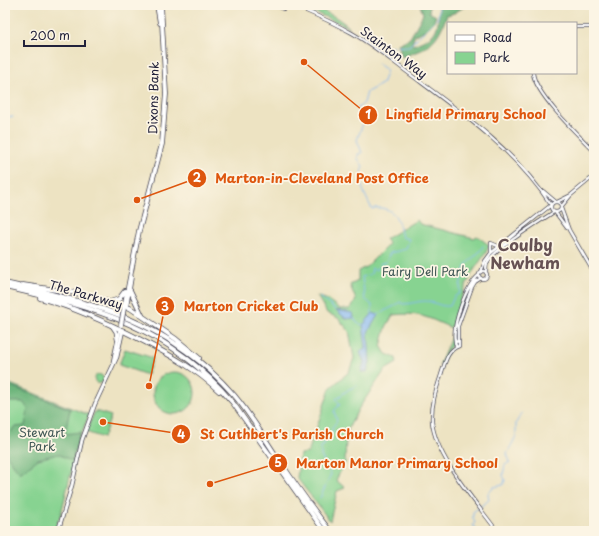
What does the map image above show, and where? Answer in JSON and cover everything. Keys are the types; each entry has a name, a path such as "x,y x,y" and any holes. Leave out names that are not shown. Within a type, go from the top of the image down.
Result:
{"highway":[{"name":"Dixons Bank","path":"157,5 158,16 162,29"},
{"name":"Dixons Bank","path":"128,289 133,259 162,144 166,94 162,6"},
{"path":"5,283 76,294 125,307 142,316 193,353 223,381 231,392"},
{"name":"The Parkway","path":"5,283 100,306 136,321 162,335 186,351 231,392 251,417 290,476 330,531"},
{"path":"5,287 54,302 110,325 122,327 135,337 179,359 198,372 223,395 244,419"},
{"name":"The Parkway","path":"5,287 93,309 119,319 150,333 197,366 227,396 324,531"},
{"path":"110,302 119,299 128,289"},
{"path":"122,327 128,289"},
{"path":"128,289 142,316"}],"main road":[{"path":"110,325 116,332 118,343"},
{"path":"58,531 72,485 82,440 113,365 122,339 122,327"},
{"path":"113,365 122,327"},
{"path":"122,339 127,336 135,337"}],"street":[{"path":"154,5 158,16"},
{"path":"274,5 279,6"},
{"name":"Stainton Way","path":"279,6 285,9 288,6 296,6 353,33 429,88 489,136 541,190 556,202"},
{"path":"577,27 594,27"},
{"path":"533,74 536,84 558,113 594,151"},
{"path":"497,531 443,455 437,442 432,422 434,396 449,353 456,346 460,345 456,341 458,326 472,287 475,282 486,277 487,263 534,224 554,212 559,211 571,195 594,176"},
{"name":"Stainton Way","path":"541,190 551,205"},
{"path":"456,346 455,326 470,285 480,273 485,261 491,253 551,205 571,195"},
{"path":"556,202 561,207 569,230"},
{"path":"551,205 552,210 569,230 594,272"},
{"path":"491,253 491,243 499,246"},
{"path":"480,273 486,273"},
{"path":"480,273 481,278"}],"green space":[{"path":"299,5 312,7 326,12 350,28"},
{"path":"420,5 430,5 429,12 436,16 435,20 430,26 415,35 412,43 413,45 427,39 435,32 439,15 439,7 436,5 467,5 454,13 447,15 440,32 426,47 402,57 398,44 410,38 423,14"},
{"name":"Fairy Dell Park","path":"417,220 420,224 474,238 477,236 489,245 467,283 451,328 429,318 410,314 393,315 386,327 381,346 386,354 396,358 397,363 385,370 359,408 349,427 346,436 345,463 336,480 345,488 337,491 330,521 297,478 300,454 308,453 330,388 349,372 354,358 349,331 338,318 327,313 317,296 328,300 340,309 350,309 356,300 350,285 358,281 358,271 366,267 389,244 385,239"},
{"path":"452,335 454,343 447,351 442,364 439,366"},
{"path":"125,349 153,358 147,375 119,365"},
{"path":"170,372 178,372 186,375 192,381 195,393 192,405 186,411 178,414 170,414 162,411 156,405 153,397 153,389 156,381 162,375"},
{"path":"99,374 104,379 99,384 94,379"},
{"name":"Stewart Park","path":"5,382 89,415 79,439 61,514 54,531 5,531"},
{"path":"5,384 70,409 65,434 80,432 72,461 58,454 38,459 20,473 7,456 6,446 14,427 25,426 28,409 23,402 7,402 5,405"},
{"path":"95,411 111,416 103,438 86,432"}],"water":[{"path":"336,310 353,313 354,318 346,319"},
{"path":"373,313 378,315 368,332 370,362 367,372 361,372 364,362 360,352 366,348 363,325"}],"waterway":[{"path":"391,47 409,46 438,18 439,7 436,5"},
{"path":"372,314 372,305 365,299 362,277 371,274 372,268 376,270 379,264 386,262 390,253 406,249 409,239 402,237 398,222 391,212 387,209 381,208 372,209 361,183 361,172 363,166 358,159 358,154 362,153 357,140 365,118 358,108 364,103 367,92 382,84 387,70 378,64"},
{"path":"5,118 6,116 13,117"},
{"path":"378,315 400,302 403,304 409,304 428,301 443,306 450,306 454,297 460,293 463,271 466,265 483,246"},
{"path":"320,297 336,310"},
{"path":"354,318 357,323 363,325"},
{"path":"320,498 331,474 321,456 321,447 324,445 326,439 330,437 333,432 332,428 337,421 334,411 340,404 336,399 349,389 357,386"},
{"path":"477,531 473,525 475,522 473,519 473,512 489,500 488,494 494,487 503,485 505,480 503,475 505,465 510,462 507,454 516,436 516,423 522,413"},
{"path":"305,531 306,526"}],"place":[{"name":"Lingfield Primary School","path":"304,62"},
{"name":"Marton-in-Cleveland Post Office","path":"137,200"},
{"name":"Marton Cricket Club","path":"149,386"},
{"name":"St Cuthbert's Parish Church","path":"103,422"},
{"name":"Marton Manor Primary School","path":"210,484"}],"district":[{"name":"Coulby Newham","path":"525,253"}]}
